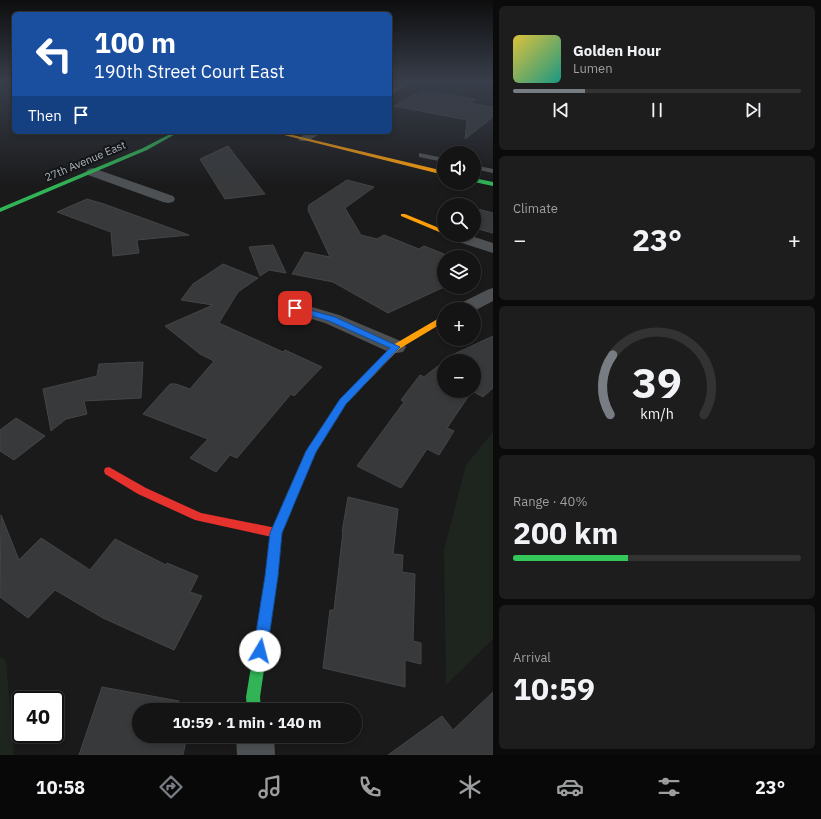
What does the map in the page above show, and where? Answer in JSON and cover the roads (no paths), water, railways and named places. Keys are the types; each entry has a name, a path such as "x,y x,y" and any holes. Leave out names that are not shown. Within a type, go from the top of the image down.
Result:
{"street":[{"name":"27th Avenue East","path":"0,210 157,144 174,134"},
{"path":"283,134 437,170"},
{"path":"304,139 313,134"},
{"path":"93,172 168,199"},
{"path":"481,181 493,184"},
{"path":"403,215 437,229"},
{"path":"474,242 493,248"},
{"path":"478,302 493,294"},
{"path":"295,308 332,319 396,347"},
{"path":"253,703 253,697 272,576 276,533 311,451 343,402 396,347 437,323"},
{"path":"110,471 142,492 199,517 276,533"},
{"path":"255,743 256,755"}],"lane":[{"path":"422,155 437,158"},
{"path":"481,168 493,171"}]}
